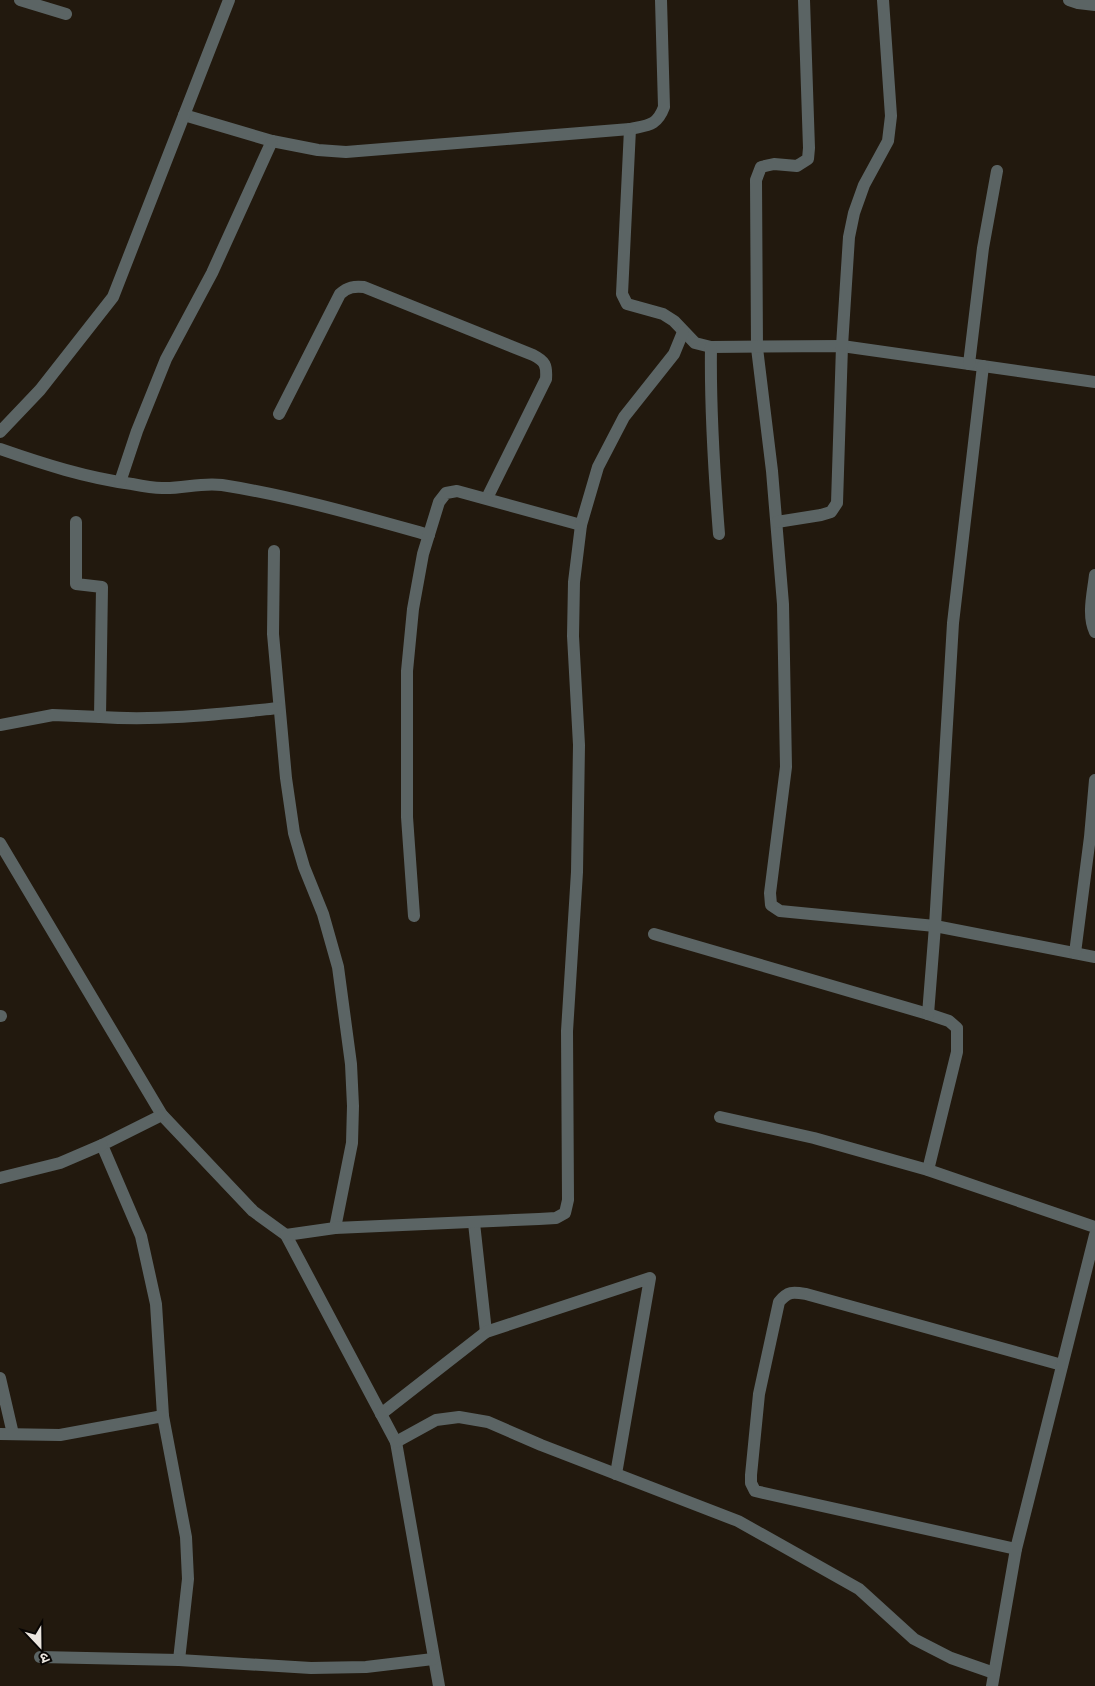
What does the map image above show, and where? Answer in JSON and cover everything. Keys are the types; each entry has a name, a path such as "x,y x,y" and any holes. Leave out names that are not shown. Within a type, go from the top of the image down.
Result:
{"street":[{"path":"20,0 66,14"},
{"path":"0,432 40,390 112,297 230,0"},
{"path":"184,115 272,141 318,150 346,152 630,129 652,124 660,117 664,107 662,0"},
{"path":"804,0 810,148 808,159 797,166 774,164 761,167 756,180 757,348 777,522 783,604 786,767 770,893 772,905 780,911 935,926 1095,957"},
{"path":"777,522 831,512 837,503 842,346 849,238 854,213 864,184 888,141 892,116 883,0"},
{"path":"1069,0 1095,5"},
{"path":"630,129 622,294 627,304 663,314 674,321 695,343 711,347 757,348 842,346 1095,382"},
{"path":"120,482 136,432 166,359 212,273 272,141"},
{"path":"969,364 983,248 996,171"},
{"path":"279,414 340,294 346,289 356,286 364,287 534,354 544,361 547,369 546,378 487,498"},
{"path":"286,1235 334,1228 556,1218 565,1213 568,1200 567,1031 577,872 579,745 573,636 574,582 581,525 598,467 624,417 674,354 683,332"},
{"path":"711,347 712,437 719,534"},
{"path":"928,1014 953,623 983,366"},
{"path":"0,449 73,472 120,482 161,488 195,484 220,484 272,494 429,535"},
{"path":"414,916 407,818 407,671 413,609 423,554 439,502 446,493 457,491 581,525"},
{"path":"76,522 76,584 102,587 100,717"},
{"path":"274,551 273,634 286,778 294,833 304,867 323,914 338,967 351,1064 352,1143 334,1228"},
{"path":"1095,575 1090,611 1092,626 1095,632"},
{"path":"0,725 53,715 135,720 279,708"},
{"path":"1075,953 1090,837 1095,780"},
{"path":"0,843 162,1115 253,1211 286,1235 396,1442 439,1686"},
{"path":"654,934 949,1021 957,1028 957,1052 928,1170"},
{"path":"0,1178 60,1163 102,1145 162,1115"},
{"path":"720,1117 814,1138 928,1170 1095,1227"},
{"path":"102,1145 142,1236 156,1304 163,1416 186,1537 188,1580 179,1660"},
{"path":"474,1223 486,1332"},
{"path":"992,1686 1016,1549 1095,1235"},
{"path":"381,1414 486,1332 650,1278 616,1474"},
{"path":"1016,1549 755,1492 751,1484 751,1475 759,1394 779,1302 785,1295 794,1292 806,1294 1062,1365"},
{"path":"0,1378 7,1434 60,1435 163,1416"},
{"path":"396,1442 436,1420 459,1417 488,1422 541,1445 738,1521 860,1589 914,1639 951,1658 994,1673"},
{"path":"40,1657 179,1660 311,1668 366,1666 433,1659"}]}
